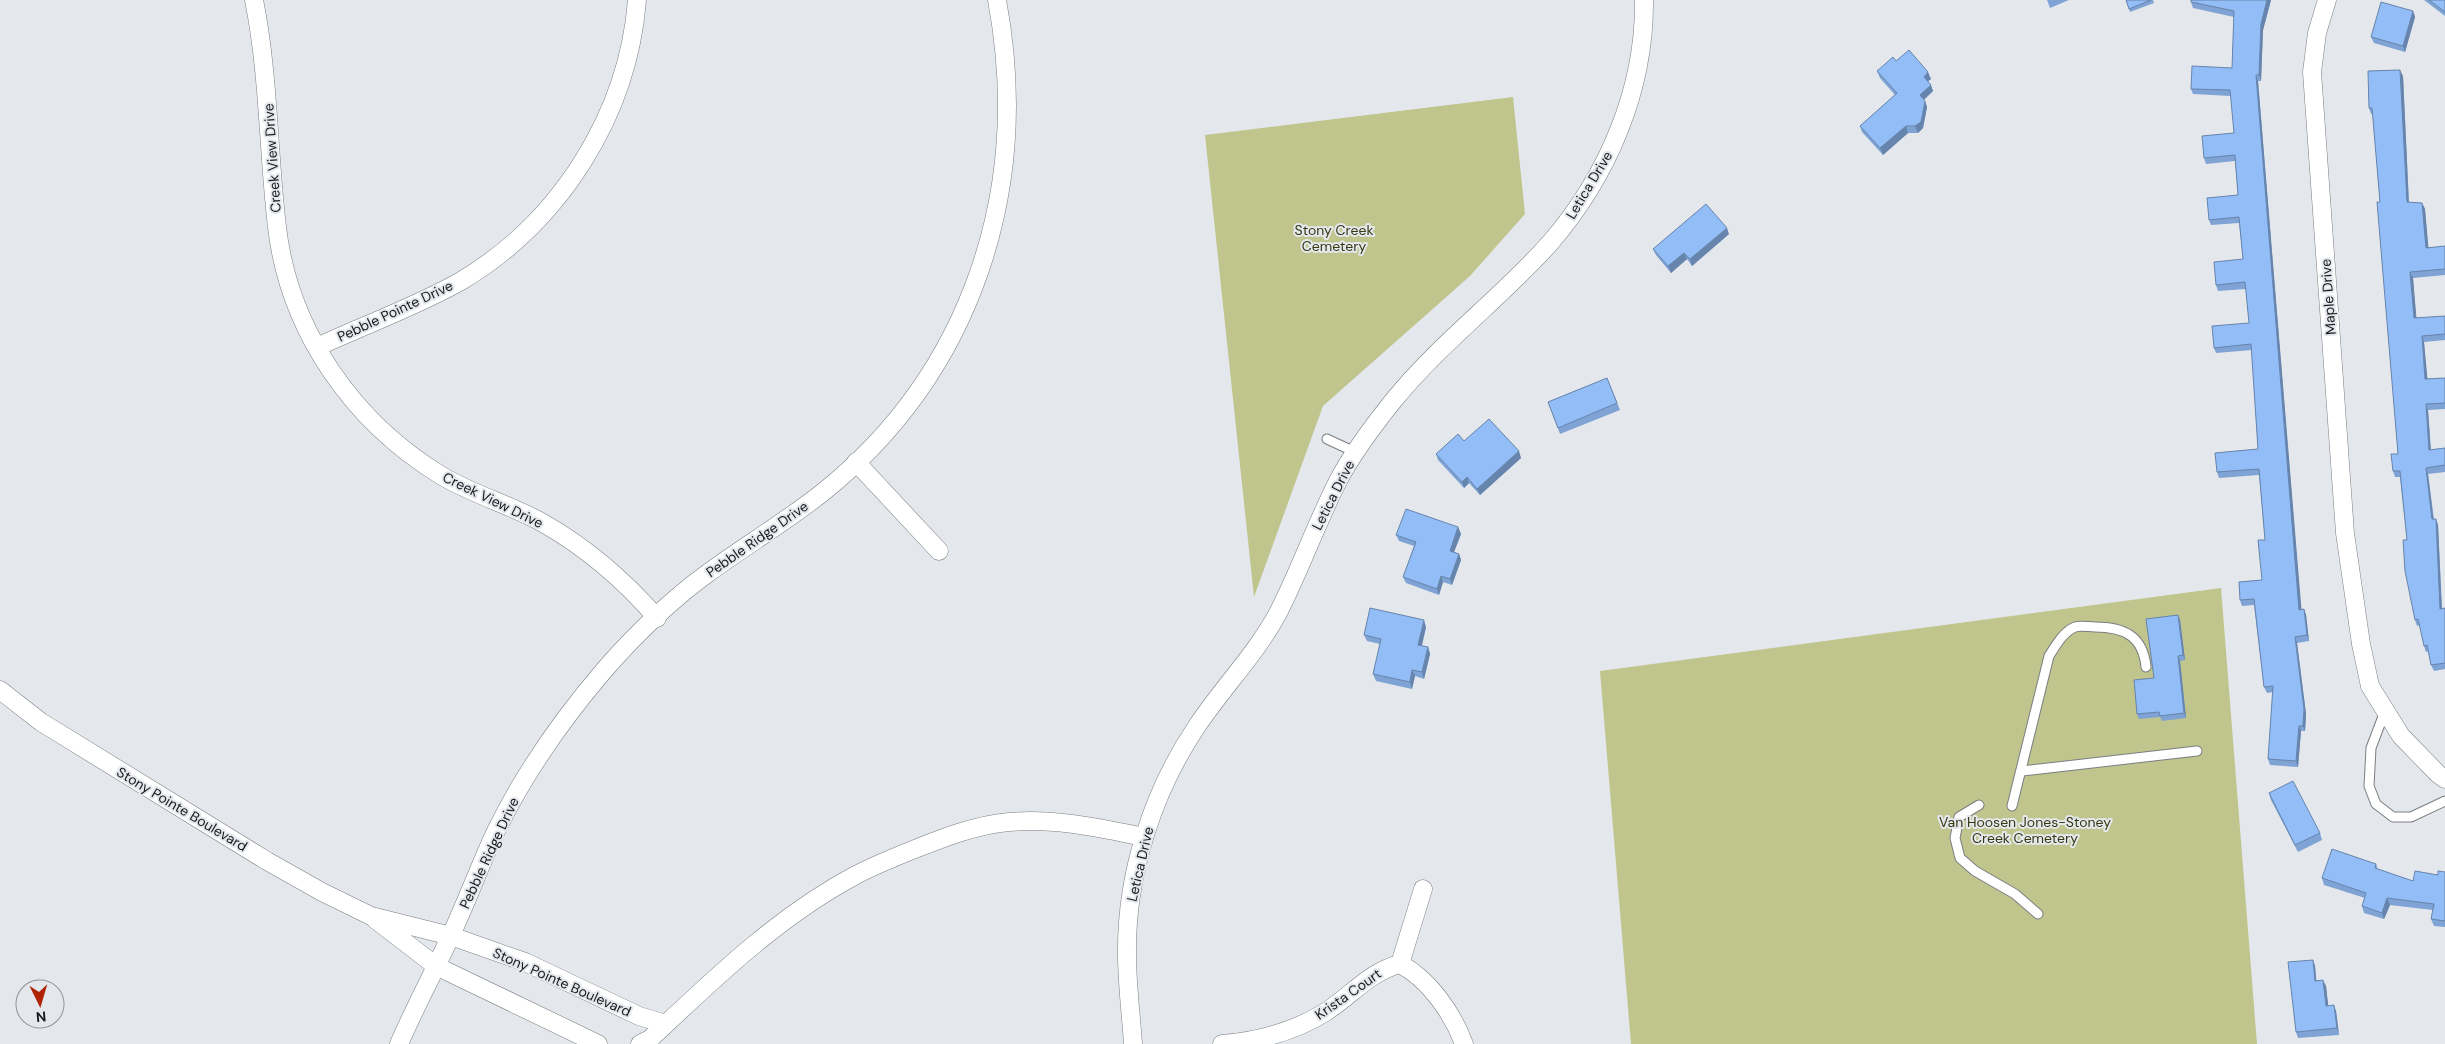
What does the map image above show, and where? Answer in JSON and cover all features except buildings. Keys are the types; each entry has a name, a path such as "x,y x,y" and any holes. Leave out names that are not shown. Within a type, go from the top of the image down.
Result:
{"street":[{"name":"Creek View Drive","path":"254,0 266,77 277,227 281,253 296,303 316,347 334,378 355,404 409,455 471,491 542,523 582,548 618,576 657,618"},
{"name":"Pebble Pointe Drive","path":"316,347 436,294 462,280 493,260 520,238 551,207 590,151 616,97 630,54 637,0"},
{"name":"Pebble Ridge Drive","path":"399,1044 451,936 494,835 532,766 555,732 604,670 630,642 704,576 820,494 856,462 879,438 934,369 964,313 978,279 997,215 1005,161 1008,120 1004,43 997,0"},
{"name":"Letica Drive","path":"1133,1044 1127,962 1128,932 1144,837 1169,775 1195,729 1262,640 1277,614 1335,488 1355,452 1395,398 1549,244 1590,189 1610,152 1629,102 1643,33 1644,0"},
{"name":"Maple Drive","path":"2327,0 2318,32 2312,72 2345,533 2354,594 2370,686 2401,736 2445,779"},
{"path":"856,462 939,551"},
{"name":"Stony Pointe Boulevard","path":"0,690 41,722 267,861 371,916 436,966 598,1044"},
{"path":"640,1044 650,1040 722,971 764,935 798,910 857,874 942,838 982,826 1033,821 1062,822 1144,837"},
{"path":"1423,890 1400,964 1413,970 1424,981 1442,1004 1464,1044"},
{"name":"Stony Pointe Boulevard","path":"371,916 451,936 525,962 639,1016 666,1024"},
{"name":"Krista Court","path":"1222,1044 1270,1036 1297,1027 1323,1014 1369,977 1384,968 1400,964"}],"lane":[{"path":"1327,439 1355,452"},
{"path":"2012,806 2049,656 2061,638 2076,626 2109,627 2133,636 2144,653 2146,667"},
{"path":"2386,711 2371,748 2369,786 2376,804 2393,817 2412,817 2445,801"},
{"path":"2022,771 2197,751"},
{"path":"1979,805 1959,817 1954,838 1960,858 1975,871 2016,894 2038,914"}],"green space":[{"name":"Stony Creek Cemetery","path":"1513,97 1525,214 1470,276 1323,406 1254,597 1205,135"},
{"name":"Van Hoosen Jones-Stoney Creek Cemetery","path":"2221,588 2257,1044 1631,1044 1600,671"}]}
